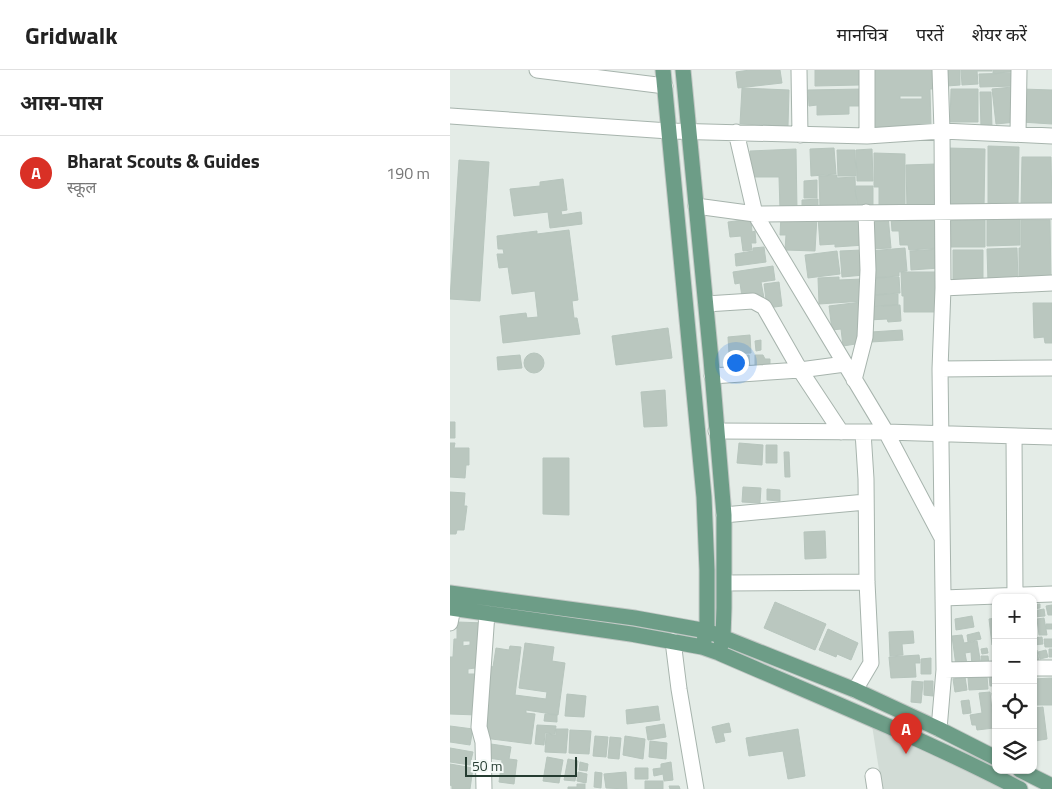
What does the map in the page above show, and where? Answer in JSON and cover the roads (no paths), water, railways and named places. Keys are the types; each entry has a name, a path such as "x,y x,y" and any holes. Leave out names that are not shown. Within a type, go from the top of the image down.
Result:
{"main road":[{"path":"664,70 704,497 707,631 702,647"},
{"path":"683,70 724,515 725,583 723,637 719,653"},
{"path":"450,593 635,618 707,631 854,690 992,756"},
{"path":"451,613 487,613 702,647 885,724 980,768 1020,789"},
{"path":"1028,774 1052,786"}],"street":[{"path":"536,70 578,72 665,86"},
{"path":"799,70 800,135"},
{"path":"867,70 867,136"},
{"path":"939,729 944,670 940,369 943,212 940,70"},
{"path":"1018,70 1018,134"},
{"path":"450,116 669,131 867,136 942,131 1052,136"},
{"path":"736,132 755,214 886,432 942,539"},
{"path":"696,206 755,214 1052,211"},
{"path":"854,380 865,337 868,270 866,212"},
{"path":"943,288 1052,283"},
{"path":"706,304 753,301 764,307 800,370 841,432"},
{"path":"712,376 800,370 845,364"},
{"path":"940,369 1052,368"},
{"path":"716,431 886,432 1052,437"},
{"path":"854,690 871,663 866,582 866,502 863,432"},
{"path":"1014,436 1014,594"},
{"path":"724,515 866,502"},
{"path":"725,583 866,582"},
{"path":"1037,594 1052,594"},
{"path":"943,598 992,596"},
{"path":"484,789 483,742 479,727 487,613"},
{"path":"673,641 696,789"},
{"path":"1037,668 1052,668"},
{"path":"944,670 992,669"}],"place":[{"name":"Bharat Scouts & Guides","path":"906,754"}]}
